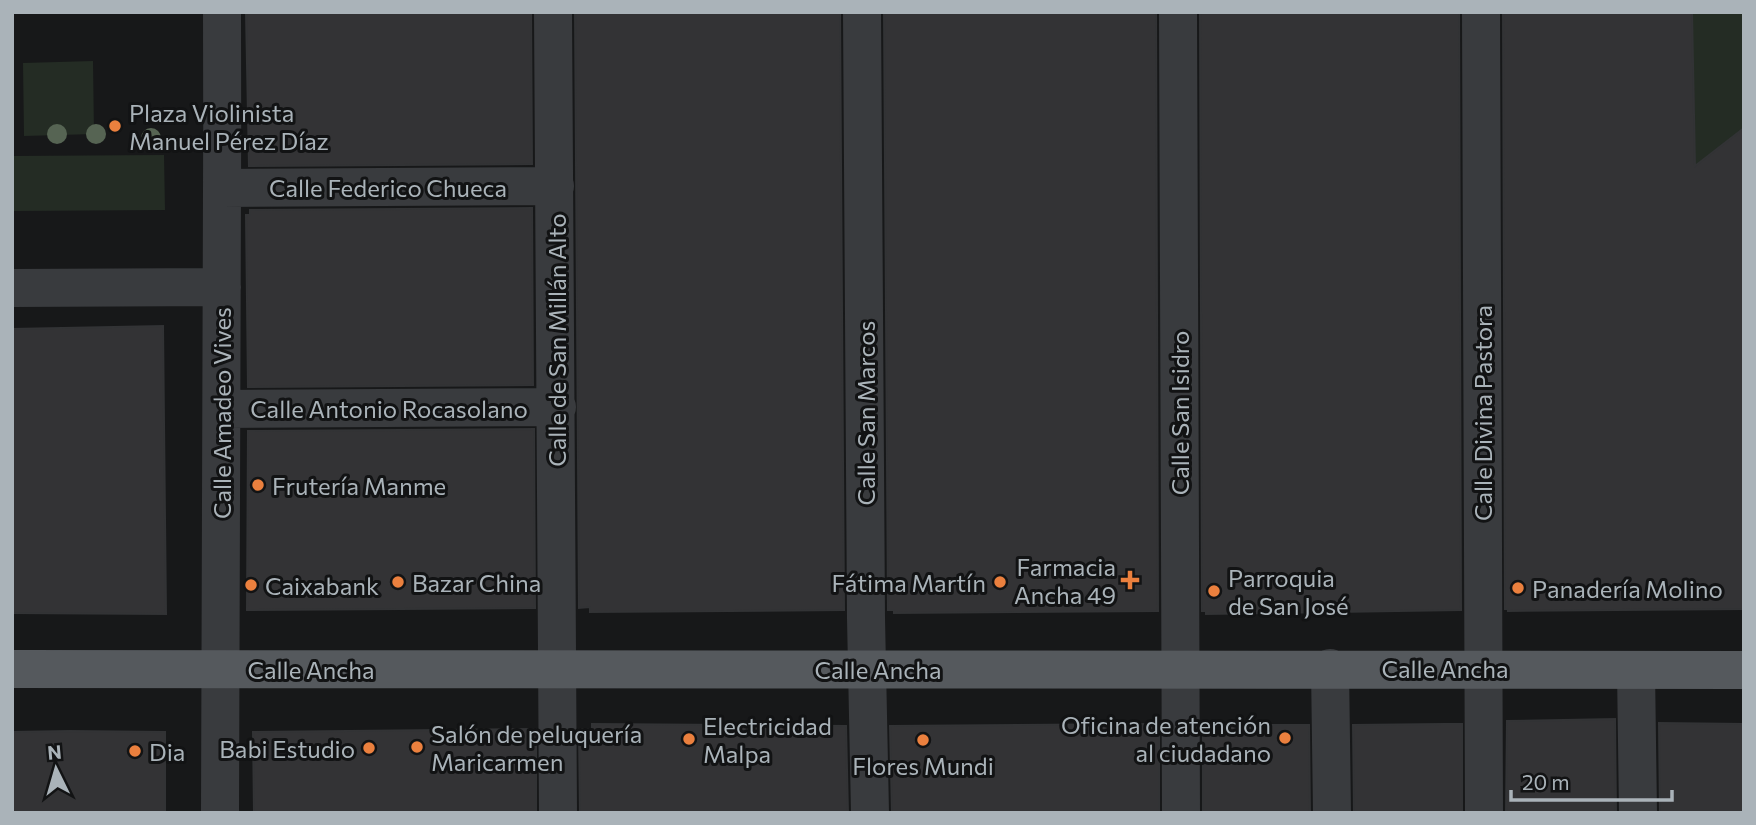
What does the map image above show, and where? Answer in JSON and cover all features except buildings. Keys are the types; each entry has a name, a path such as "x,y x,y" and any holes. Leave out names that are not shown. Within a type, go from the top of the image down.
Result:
{"main road":[{"name":"Calle Ancha","path":"12,669 1744,670"}],"street":[{"name":"Calle Amadeo Vives","path":"220,813 222,12"},
{"name":"Calle de San Millán Alto","path":"553,12 558,813"},
{"name":"Calle San Marcos","path":"862,12 870,813"},
{"name":"Calle San Isidro","path":"1178,12 1181,813"},
{"name":"Calle Divina Pastora","path":"1481,12 1484,813"},
{"name":"Calle Federico Chueca","path":"222,188 555,186"},
{"path":"12,288 222,287"},
{"name":"Calle Antonio Rocasolano","path":"222,409 556,407"},
{"path":"1330,668 1332,813"},
{"path":"1636,670 1638,813"}],"shaded area":[{"path":"1692,12 1744,12 1744,128 1637,212 1636,115 1694,115"},
{"path":"93,61 94,134 24,136 23,63"},
{"path":"164,155 165,210 12,211 12,156"}],"place":[{"name":"Plaza Violinista Manuel Pérez Díaz","path":"115,126"},
{"name":"Frutería Manme","path":"258,485"},
{"name":"Farmacia Ancha 49","path":"1130,580"},
{"name":"Bazar China","path":"398,582"},
{"name":"Fátima Martín","path":"1000,582"},
{"name":"Caixabank","path":"251,585"},
{"name":"Panadería Molino","path":"1518,588"},
{"name":"Parroquia de San José","path":"1214,591"},
{"name":"Oficina de atención al ciudadano","path":"1285,738"},
{"name":"Electricidad Malpa","path":"689,739"},
{"name":"Flores Mundi","path":"923,740"},
{"name":"Salón de peluquería Maricarmen","path":"417,747"},
{"name":"Babi Estudio","path":"369,748"},
{"name":"Dia","path":"135,751"}]}
